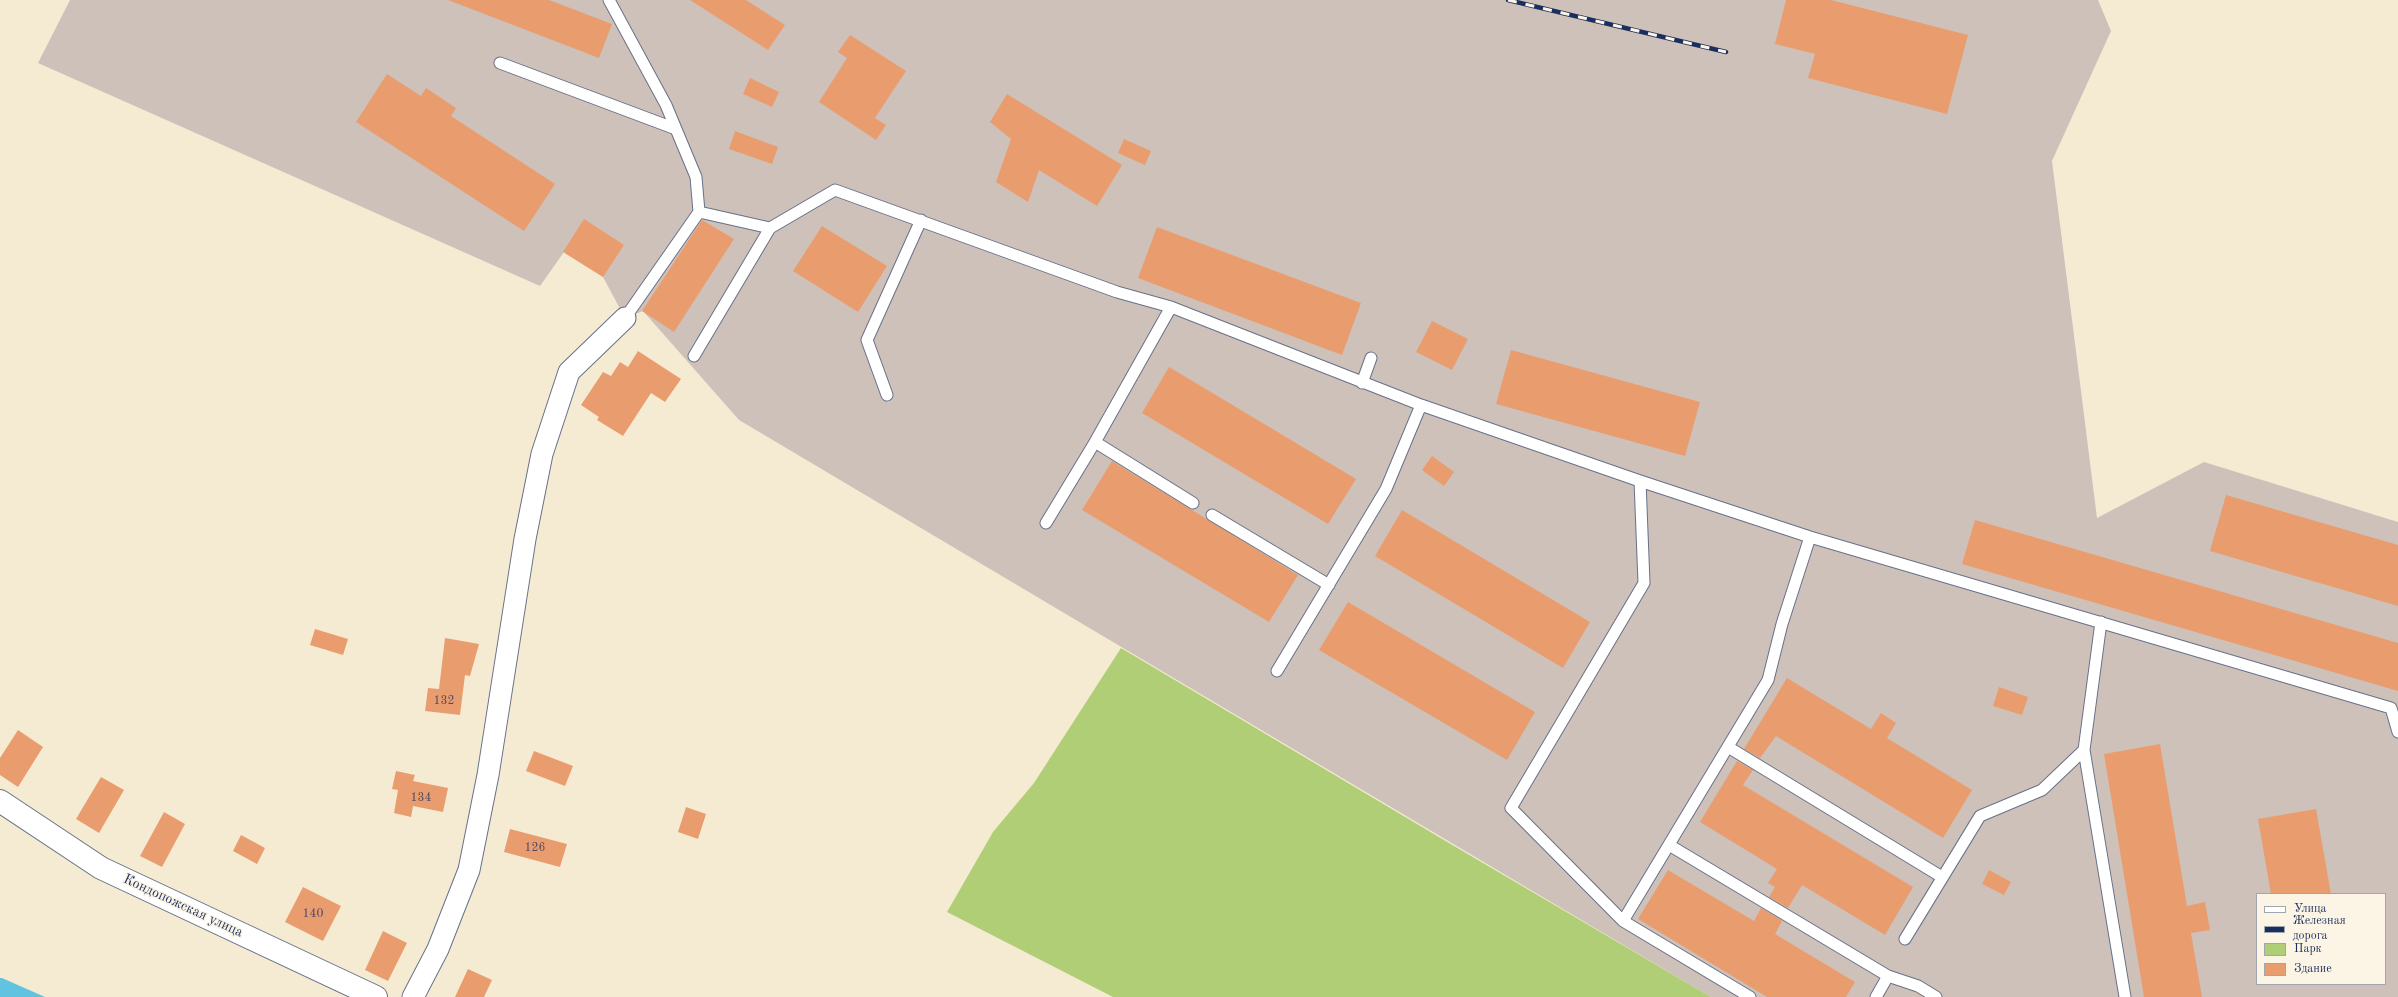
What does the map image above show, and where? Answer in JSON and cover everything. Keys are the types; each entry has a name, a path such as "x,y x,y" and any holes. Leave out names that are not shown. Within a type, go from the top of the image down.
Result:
{"street":[{"path":"413,997 438,949 469,870 488,774 526,539 542,454 569,372 625,318"},
{"name":"Кондопожская улица","path":"0,801 101,868 376,997"}],"lane":[{"path":"609,0 666,105 696,177 699,212 625,318"},
{"path":"500,63 676,129"},
{"path":"694,356 770,228 835,190 1117,292 1171,307 1421,405 1810,537 2394,709 2398,732"},
{"path":"699,212 770,228"},
{"path":"887,395 867,340 921,220"},
{"path":"1046,523 1095,442 1171,307"},
{"path":"1362,383 1371,358"},
{"path":"1277,671 1386,489 1421,405"},
{"path":"1095,442 1193,503"},
{"path":"1640,480 1644,583 1511,808 1623,921 1750,997"},
{"path":"1212,515 1329,585"},
{"path":"1623,921 1768,680 1782,624 1810,537"},
{"path":"2101,622 2084,750 2125,997"},
{"path":"1728,747 1942,877"},
{"path":"1905,939 1980,816 2042,790 2084,750"},
{"path":"1669,845 1888,976 1918,986 1936,997"},
{"path":"1876,997 1888,976"}],"shaded area":[{"path":"70,0 2098,0 2111,31 2052,161 2097,518 2204,462 2398,522 2398,997 1711,997 739,420 643,311 625,318 603,277 564,252 540,286 38,63"}],"green space":[{"path":"1121,648 1711,997 1113,997 947,912 993,832 1034,783"}],"water":[{"path":"0,978 2,978 45,997 0,997"}],"building":[{"path":"448,0 549,0 612,24 599,58"},
{"path":"690,0 746,0 785,25 768,50"},
{"path":"1786,0 1831,0 1968,35 1947,114 1808,78 1815,54 1775,44"},
{"path":"850,35 906,71 875,118 886,125 876,140 819,102 847,58 838,52"},
{"path":"387,74 421,96 426,88 456,108 451,116 555,184 524,231 356,122"},
{"path":"750,78 779,92 772,107 743,94"},
{"path":"1007,94 1122,165 1097,206 1039,170 1028,202 996,182 1011,139 990,122"},
{"path":"735,131 778,147 772,164 729,149"},
{"path":"1124,139 1151,151 1145,165 1118,153"},
{"path":"584,219 624,245 603,277 563,252"},
{"path":"702,220 734,239 674,332 642,311"},
{"path":"822,226 887,266 858,312 793,271"},
{"path":"1157,227 1361,303 1342,355 1138,278"},
{"path":"1432,321 1468,339 1452,370 1416,352"},
{"path":"1511,350 1700,402 1685,456 1496,404"},
{"path":"638,351 681,379 665,402 651,393 623,436 597,420 599,417 581,405 603,372 611,376 620,362 628,367"},
{"path":"1169,367 1356,479 1328,524 1142,413"},
{"path":"1432,456 1454,472 1444,486 1422,470"},
{"path":"1112,461 1298,575 1269,622 1082,510"},
{"path":"2226,495 2398,545 2398,606 2210,551"},
{"path":"1402,510 1590,622 1563,668 1375,556"},
{"path":"1975,520 2398,643 2398,691 1962,564"},
{"path":"1348,602 1535,712 1507,760 1319,650"},
{"path":"315,629 348,639 343,655 310,645"},
{"path":"445,638 479,644 470,676 465,675 460,715 425,711 428,688 439,689"},
{"path":"1787,678 1871,729 1881,713 1896,723 1887,738 1972,790 1943,838 1776,736 1760,758 1744,749"},
{"path":"1999,687 2028,697 2022,715 1993,706"},
{"path":"18,730 43,747 18,787 0,775 0,758"},
{"path":"2160,744 2187,906 2205,902 2210,930 2191,933 2202,997 2144,997 2104,754"},
{"path":"534,751 573,766 565,786 526,771"},
{"path":"1737,761 1753,770 1743,785 1913,887 1885,935 1802,885 1788,908 1769,897 1775,887 1768,883 1777,869 1700,822"},
{"path":"396,771 415,775 413,781 448,788 443,812 413,806 411,817 394,813 398,790 392,789"},
{"path":"101,777 124,790 99,833 76,819"},
{"path":"686,807 706,814 698,839 678,832"},
{"path":"2316,809 2331,893 2271,893 2258,819"},
{"path":"164,812 185,824 162,867 140,856"},
{"path":"510,829 567,844 560,867 504,852"},
{"path":"241,835 265,848 257,864 233,851"},
{"path":"1668,870 1754,921 1761,908 1781,920 1782,921 1775,934 1855,982 1846,997 1767,997 1638,919"},
{"path":"1989,870 2011,882 2004,895 1982,884"},
{"path":"303,887 341,906 323,941 285,922"},
{"path":"383,931 407,943 388,981 365,970"},
{"path":"468,969 492,980 484,997 455,997"}],"railway":[{"path":"1508,0 1726,52"}]}
